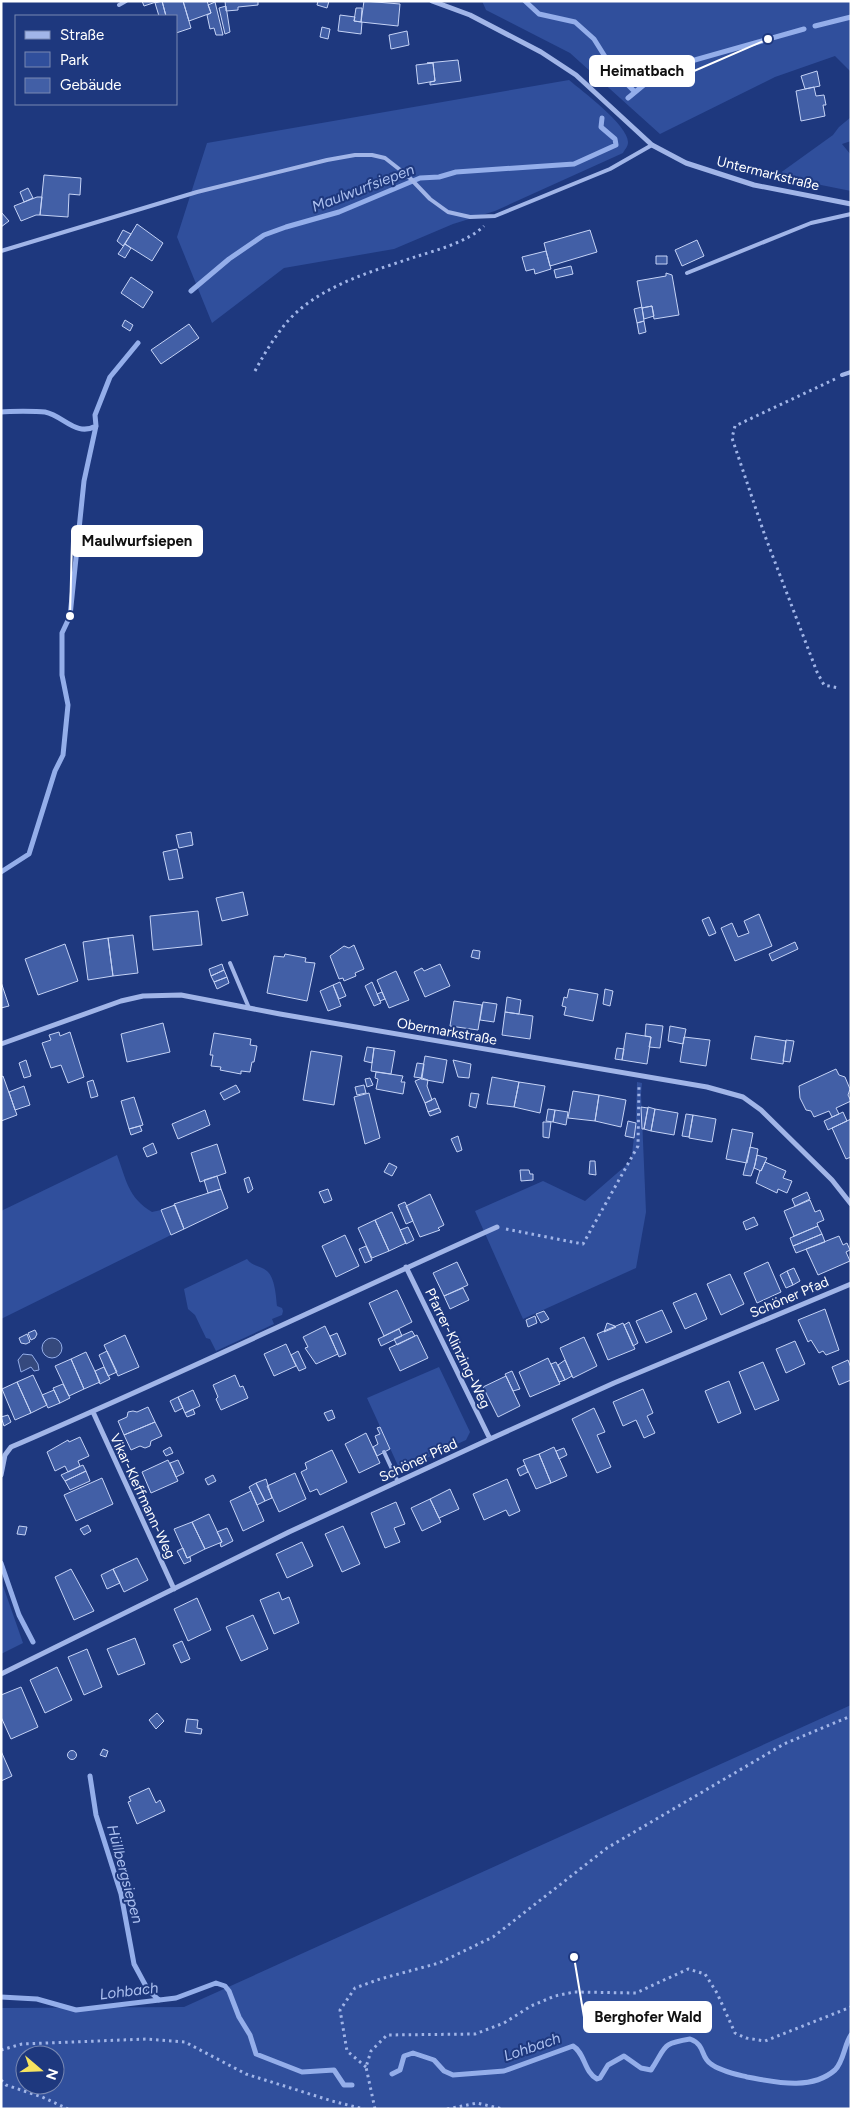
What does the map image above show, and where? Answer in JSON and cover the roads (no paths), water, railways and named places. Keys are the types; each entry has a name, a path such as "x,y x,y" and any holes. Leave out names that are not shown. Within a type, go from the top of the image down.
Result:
{"street":[{"name":"Untermarkstraße","path":"432,1 479,19 506,32 548,57 576,75 652,145 686,164 754,185 851,204"},
{"name":"Obermarkstraße","path":"1,1044 96,1009 143,996 181,995 707,1087 742,1097 761,1110 832,1180 851,1204"},
{"path":"1,1475 5,1455 10,1447 92,1412 497,1227"},
{"name":"Pfarrer-Klinzing-Weg","path":"406,1267 490,1439"},
{"name":"Schöner Pfad","path":"1,1674 174,1589 490,1439 614,1384 851,1284"},
{"name":"Vikar-Kleffmann-Weg","path":"92,1412 174,1589"}],"lane":[{"path":"118,5 126,1"},
{"path":"1,250 197,192 327,160 355,155 372,155 385,158 408,176 430,199 448,212 470,216 495,216 610,169 652,145"},
{"path":"687,273 812,222 851,214"},
{"path":"842,375 851,372"},
{"path":"230,963 249,1008"},
{"path":"384,1452 398,1482"}],"waterway":[{"path":"525,1 539,14 575,22 594,39 614,71 635,92"},
{"path":"815,26 851,17"},
{"path":"628,98 663,69 804,29"},
{"name":"Maulwurfsiepen","path":"191,291 229,259 264,235 339,212 420,178 439,177 456,172 574,164 616,145 615,139 601,127 602,118"},
{"name":"Maulwurfsiepen","path":"1,872 29,854 55,771 63,755 68,705 62,675 62,633 70,616 84,481 96,426 95,415 110,377 138,343"},
{"path":"1,412 45,412 82,429 96,426"},
{"name":"Hüllbergsiepen","path":"1,1563 19,1615 33,1642"},
{"name":"Hüllbergsiepen","path":"90,1776 96,1815 121,1894 134,1964 148,1990 159,2000"},
{"name":"Lohbach","path":"1,1997 37,1999 76,2010 176,1998 216,1983 225,1986 229,1991 239,2017 250,2035 256,2054 302,2072 334,2070 344,2085 352,2085"},
{"name":"Lohbach","path":"392,2074 400,2070 404,2056 413,2053 434,2060 444,2071 453,2075 504,2071 573,2046 580,2053 589,2072 597,2079 600,2078 608,2065 624,2056 641,2068 651,2070 665,2047 690,2039 698,2044 708,2061 723,2070 747,2077 781,2083 804,2083 825,2077 835,2070 851,2035"}],"place":[{"name":"Heimatbach","path":"768,39"},
{"name":"Maulwurfsiepen","path":"70,616"},
{"name":"Berghofer Wald","path":"574,1957"}]}
